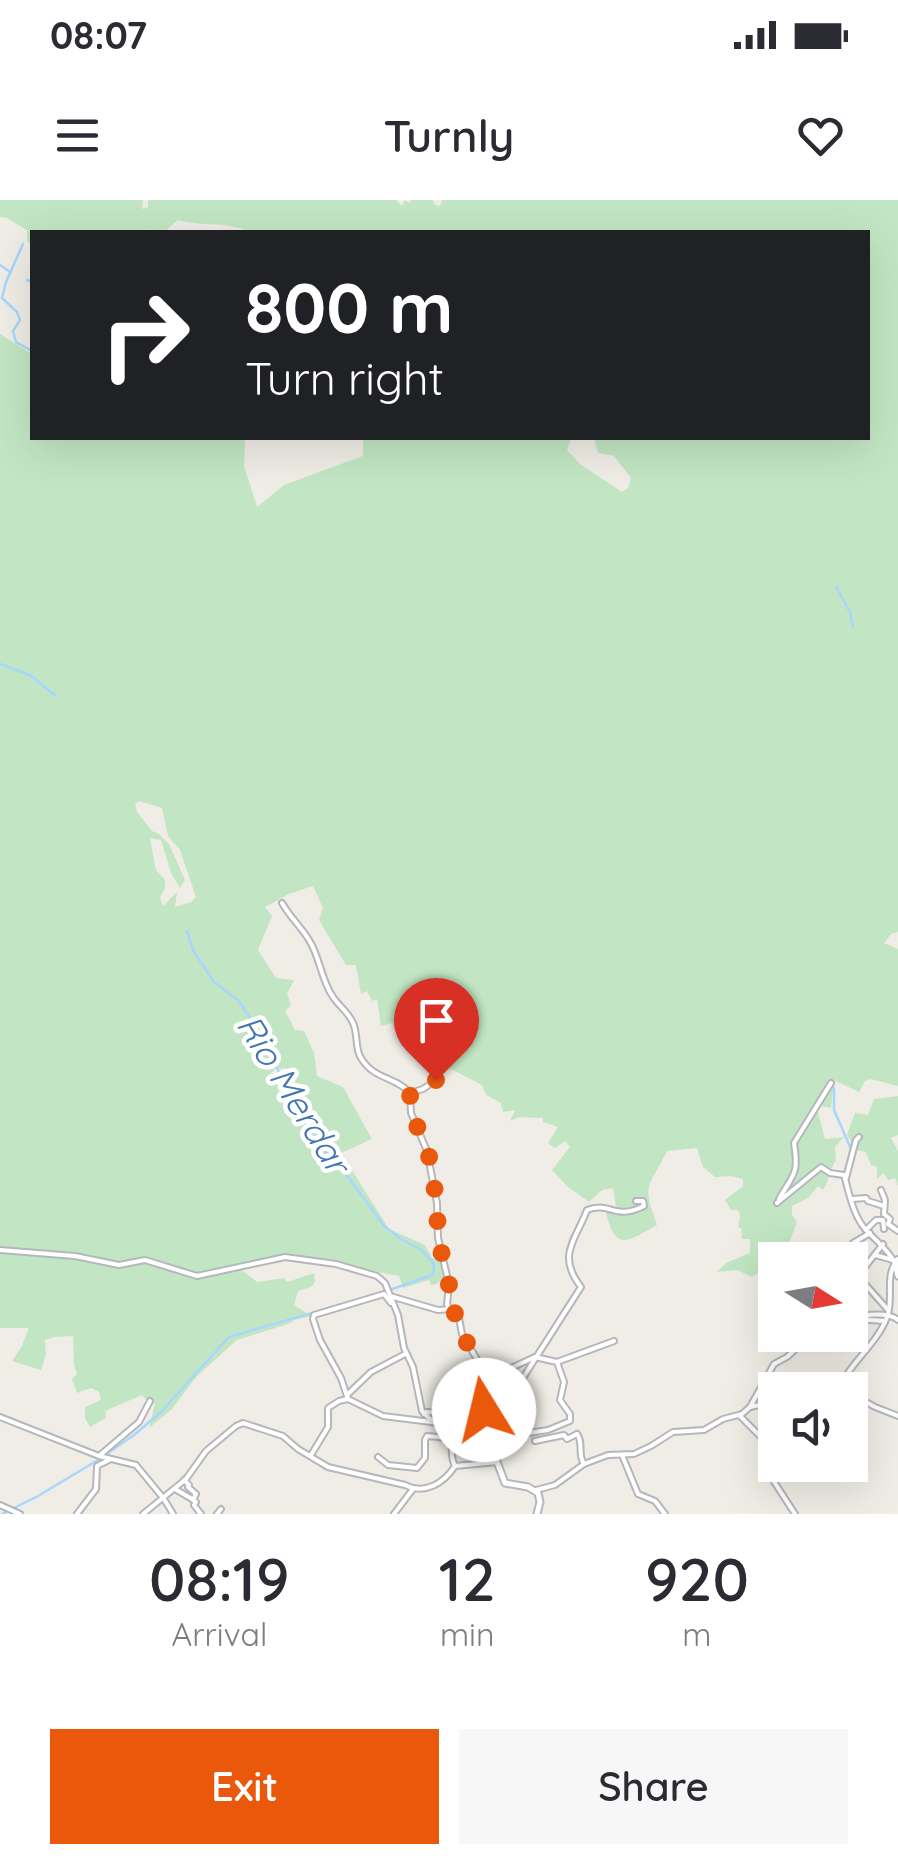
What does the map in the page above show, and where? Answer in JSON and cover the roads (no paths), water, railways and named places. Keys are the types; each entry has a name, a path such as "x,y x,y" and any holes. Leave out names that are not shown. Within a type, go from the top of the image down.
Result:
{"street":[{"path":"282,903 308,938 332,996 354,1024 360,1057 375,1074 418,1090"},
{"path":"410,1093 436,1080"},
{"path":"400,1084 410,1093 411,1113 428,1150 438,1238 449,1284 446,1303 459,1318 479,1375 492,1384"},
{"path":"831,1084 794,1143 798,1166 777,1203 822,1167 846,1178"},
{"path":"859,1138 846,1186 868,1231 896,1261 898,1276"},
{"path":"876,1238 890,1219 884,1214 885,1200 880,1190"},
{"path":"853,1202 866,1198 884,1206"},
{"path":"636,1201 643,1201 644,1206 627,1213 598,1206 588,1210 568,1252 568,1262 581,1286 504,1406 497,1462 505,1483 536,1490 555,1485 584,1464 608,1455 642,1451 673,1432 704,1430 723,1418 745,1413 774,1364 792,1352"},
{"path":"856,1242 876,1220 883,1220 886,1227 898,1232"},
{"path":"868,1264 883,1244"},
{"path":"0,1250 119,1265 148,1261 197,1276 285,1257 336,1264 374,1275 383,1280 393,1304 424,1414 433,1422"},
{"path":"875,1255 896,1261"},
{"path":"849,1372 887,1316 890,1271 896,1261"},
{"path":"868,1290 887,1316"},
{"path":"388,1292 438,1310 450,1309"},
{"path":"393,1304 384,1294 313,1316 320,1340 348,1397 382,1416 447,1424 472,1418 493,1404 504,1406"},
{"path":"393,1304 398,1297"},
{"path":"868,1316 892,1314 898,1320"},
{"path":"493,1404 492,1384 498,1374 534,1358 557,1362 614,1341"},
{"path":"310,1456 327,1429 328,1408 348,1397 371,1372 406,1354"},
{"path":"378,1458 388,1465 417,1468 426,1458 425,1437 474,1444 487,1438 562,1426 571,1416 560,1402 564,1382 557,1362"},
{"path":"102,1457 139,1422 150,1401"},
{"path":"868,1403 898,1416"},
{"path":"750,1407 758,1405"},
{"path":"424,1414 446,1413 455,1466"},
{"path":"739,1415 763,1439 772,1476 795,1514"},
{"path":"0,1417 102,1457 136,1465 172,1514"},
{"path":"472,1418 487,1429 487,1438"},
{"path":"472,1418 469,1431 474,1444 481,1450 499,1453"},
{"path":"143,1514 184,1480 206,1451 243,1423 283,1436 328,1467 413,1489 436,1485 455,1466 497,1462"},
{"path":"562,1426 577,1434 584,1464"},
{"path":"535,1442 564,1435 567,1439 577,1434"},
{"path":"622,1455 638,1494 655,1501 665,1514"},
{"path":"77,1514 96,1489 97,1466 113,1458"},
{"path":"184,1480 196,1494 192,1500"},
{"path":"394,1514 413,1489"},
{"path":"174,1490 196,1502 201,1514"},
{"path":"536,1490 540,1502 536,1514"},
{"path":"0,1505 16,1512"}],"waterway":[{"path":"23,244 2,298 20,320 13,331 16,342 30,350"},
{"path":"0,265 10,272"},
{"path":"836,587 850,612 853,627"},
{"path":"0,664 30,675 56,696"},
{"name":"Rio Merdar","path":"187,931 193,950 214,982 238,1000 250,1018 283,1087 320,1147 343,1170 384,1226 433,1262 432,1275 381,1293"},
{"path":"834,1088 834,1110 851,1149 845,1173"},
{"name":"Rio Merdar","path":"2,1514 38,1496 134,1435 161,1412 229,1337 350,1302"}]}
